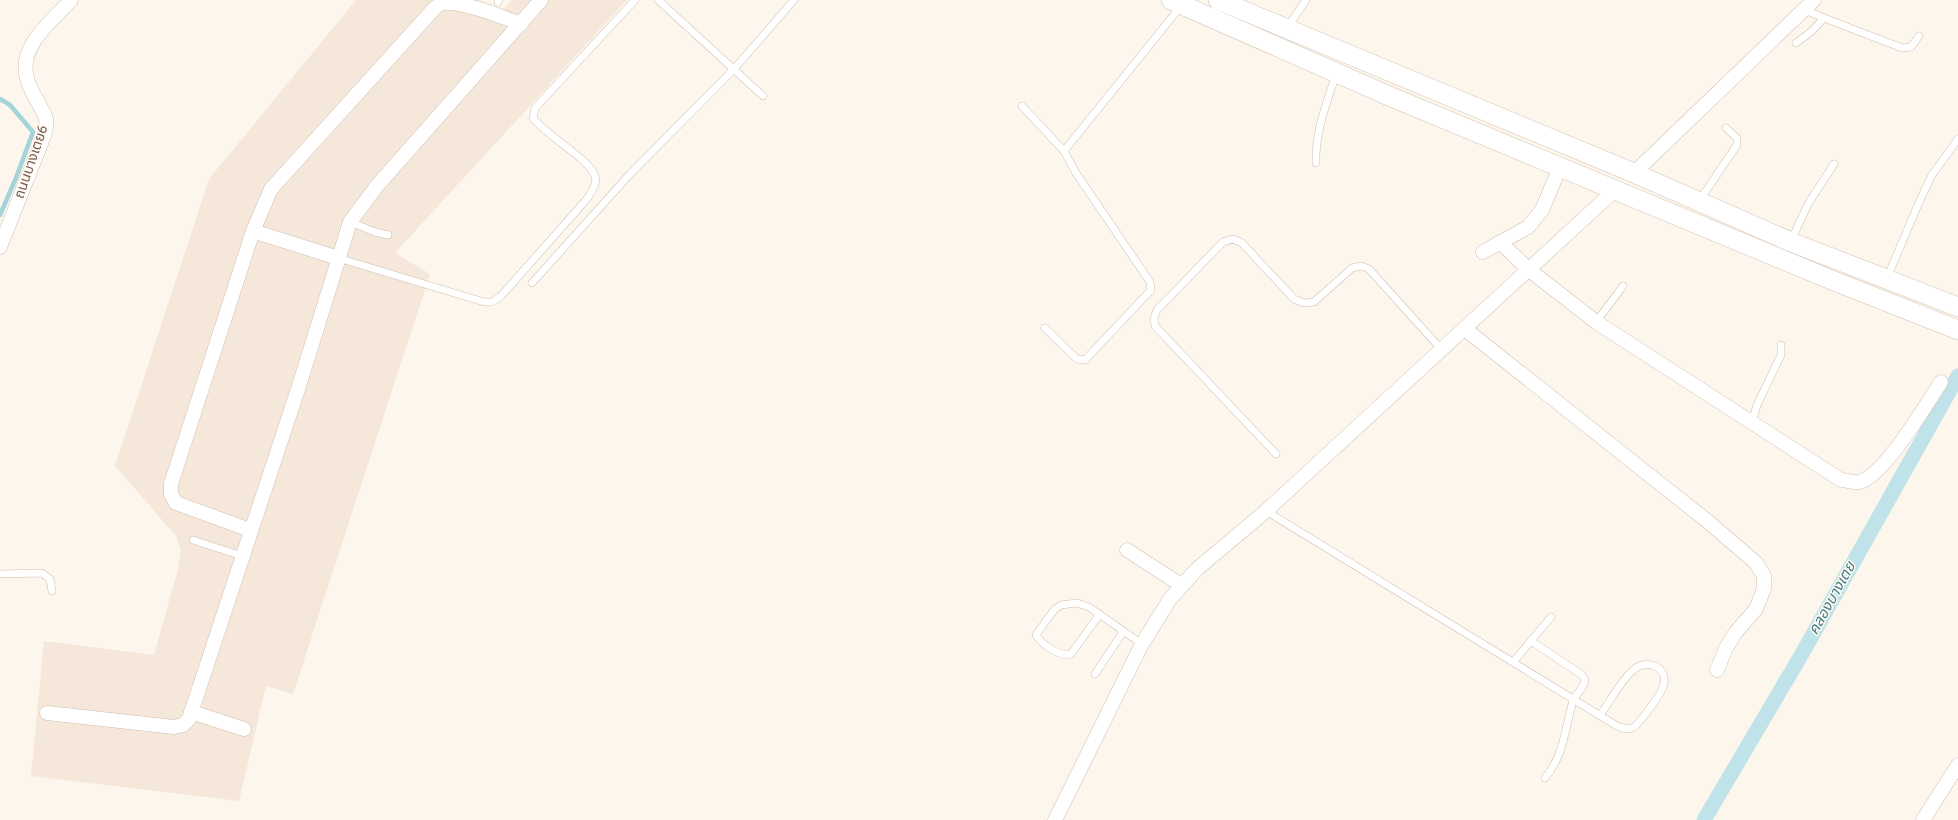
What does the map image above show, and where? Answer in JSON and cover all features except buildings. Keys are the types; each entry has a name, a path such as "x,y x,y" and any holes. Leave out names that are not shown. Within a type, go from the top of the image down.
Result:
{"main road":[{"path":"1218,0 1634,173 1791,242 1958,307"},
{"path":"1177,2 1337,73 1560,167 1958,330"},
{"path":"1615,190 1634,173"}],"street":[{"name":"ถนนบางเตย6","path":"0,247 44,136 47,122 45,112 38,103 26,75 25,64 27,53 36,40 71,0"},
{"path":"47,713 174,727 183,725 189,719 350,222 376,187 541,0"},
{"path":"250,530 176,503 172,494 171,484 253,231 271,189 432,11 441,3 454,1 471,4 521,24"},
{"path":"1634,173 1744,66 1810,5"},
{"path":"1483,252 1528,227 1542,210 1560,167"},
{"path":"1055,820 1142,644 1157,619 1181,585 1197,569 1266,511 1615,190"},
{"path":"253,231 338,258"},
{"path":"1500,242 1528,269 1596,322 1841,480 1859,482 1871,474 1891,455 1941,382"},
{"path":"1465,329 1711,524 1756,563 1764,576 1764,589 1756,610 1736,632 1726,648 1717,670"},
{"path":"1127,550 1181,585"},
{"path":"191,712 244,729"},
{"path":"1923,820 1958,765"}],"lane":[{"path":"338,258 484,302 492,302 501,296 595,187 595,176 582,159 542,129 533,118 535,108 635,0"},
{"path":"658,0 764,96"},
{"path":"532,283 630,174 734,69 794,0"},
{"path":"1286,29 1306,0"},
{"path":"1064,151 1177,2"},
{"path":"1810,5 1824,18 1902,48 1911,47 1919,36"},
{"path":"1796,43 1812,31 1824,18"},
{"path":"1316,163 1315,146 1321,119 1337,73"},
{"path":"1022,106 1064,151 1076,173 1150,282 1151,290 1085,360 1077,359 1045,328"},
{"path":"1699,202 1737,145 1737,138 1726,128"},
{"path":"1886,280 1920,200 1932,176 1958,139"},
{"path":"1791,242 1811,199 1834,164"},
{"path":"350,222 375,232 388,235"},
{"path":"1276,454 1155,326 1154,318 1157,310 1223,242 1233,239 1242,243 1294,299 1304,303 1314,302 1352,268 1361,266 1369,269 1442,350"},
{"path":"1596,322 1623,286"},
{"path":"1752,422 1765,386 1782,355 1781,345"},
{"path":"1266,511 1514,661 1600,715 1625,729 1633,728 1639,722 1663,687 1664,676 1660,668 1652,664 1643,664 1634,670 1600,715"},
{"path":"194,540 242,556"},
{"path":"0,574 42,573 50,579 52,591"},
{"path":"1099,614 1071,654 1067,656 1043,643 1036,635 1054,610 1061,605 1077,603 1089,607 1142,644"},
{"path":"1514,661 1551,616"},
{"path":"1095,674 1123,632"},
{"path":"1531,641 1582,675 1585,680 1574,699 1561,751 1554,767 1545,778"}],"shaded area":[{"path":"356,0 480,0 504,9 512,0 627,0 395,253 430,274 293,694 266,686 239,801 31,776 44,641 154,655 178,569 181,550 176,536 115,466 209,179"}],"waterway":[{"path":"0,99 10,105 33,132 0,215"},
{"name":"คลองบางเตย","path":"1704,820 1803,652 1958,376"}]}
